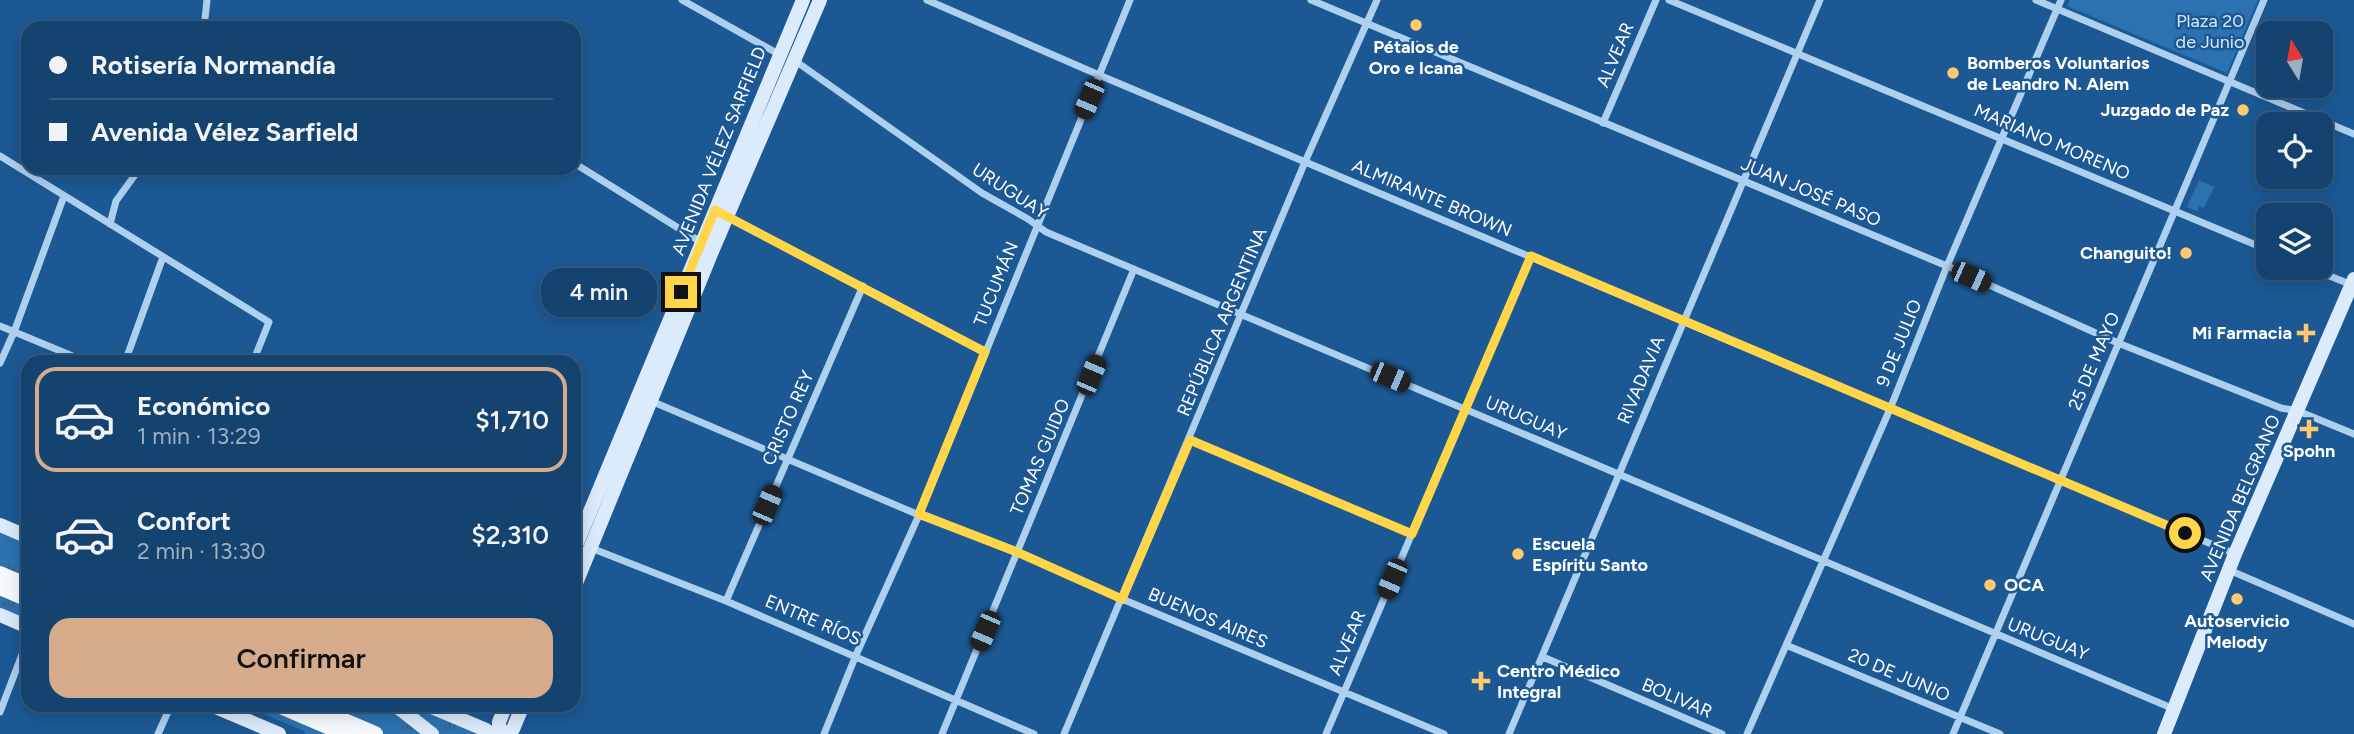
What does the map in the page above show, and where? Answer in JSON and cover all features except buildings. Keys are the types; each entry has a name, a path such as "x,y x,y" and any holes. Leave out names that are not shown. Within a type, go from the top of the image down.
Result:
{"main road":[{"name":"AVENIDA VÉLEZ SARFIELD","path":"581,533 644,398 708,246 779,55 803,0"},
{"name":"AVENIDA VÉLEZ SARFIELD","path":"721,213 820,0"},
{"name":"AVENIDA BELGRANO","path":"2167,733 2235,554 2353,283"},
{"name":"AVENIDA VÉLEZ SARFIELD","path":"581,568 591,548 644,398"},
{"path":"0,525 21,534"},
{"path":"0,574 21,583"},
{"path":"0,587 21,595"},
{"path":"0,615 21,624"},
{"path":"227,712 279,734"},
{"path":"294,712 346,734"},
{"path":"323,712 374,734"},
{"path":"405,712 432,734"},
{"path":"444,712 490,734"},
{"path":"499,734 499,722 503,712"},
{"path":"507,734 513,729 520,712"}],"street":[{"path":"205,21 207,0"},
{"name":"URUGUAY","path":"682,0 779,55 794,60 982,193 1046,232 2174,709"},
{"name":"ALMIRANTE BROWN","path":"928,0 1099,75 2235,554"},
{"name":"TUCUMÁN","path":"824,734 919,514 1130,0"},
{"name":"JUAN JOSÉ PASO","path":"1311,0 1947,266 2118,343 2354,434"},
{"name":"REPÚBLICA ARGENTINA","path":"1064,734 1377,0"},
{"name":"ALVEAR","path":"1603,123 1656,0"},
{"name":"MARIANO MORENO","path":"1669,0 2256,245"},
{"name":"RIVADAVIA","path":"1509,734 1820,0"},
{"path":"2036,0 2354,134"},
{"name":"9 DE JULIO","path":"1747,734 1890,409 1947,266 2061,0"},
{"name":"25 DE MAYO","path":"1953,734 2264,0"},
{"path":"0,156 21,169"},
{"path":"581,167 708,246"},
{"path":"30,175 269,322 256,355"},
{"path":"110,224 116,201 134,175"},
{"path":"0,363 64,196"},
{"path":"721,213 985,352"},
{"name":"ALVEAR","path":"1326,734 1531,256"},
{"path":"128,355 163,257"},
{"name":"TOMAS GUIDO","path":"942,734 1135,270"},
{"path":"2333,276 2353,283"},
{"name":"CRISTO REY","path":"726,600 863,286"},
{"path":"0,326 70,355"},
{"name":"BUENOS AIRES","path":"644,398 919,514 1017,552 1444,734"},
{"path":"1190,440 1412,534"},
{"name":"ENTRE RÍOS","path":"581,547 591,548 726,600 1034,734"},
{"path":"2229,570 2354,624"},
{"name":"20 DE JUNIO","path":"1786,645 2000,734"},
{"path":"0,712 21,657"},
{"name":"BOLIVAR","path":"1543,657 1721,734"},
{"path":"159,734 168,712"}],"green space":[{"name":"Plaza 20 de Junio","path":"2070,0 2258,0 2227,73 2067,6"},
{"path":"2199,180 2214,187 2204,208 2199,206 2197,211 2187,207"},
{"path":"0,531 21,540 21,578 0,569"},
{"path":"0,592 21,601 21,618 0,609"},
{"path":"259,712 284,712 336,734 305,734 304,731"},
{"path":"333,712 392,712 421,734 385,734"},
{"path":"411,712 428,712 479,734 441,734"}],"place":[{"name":"Pétalos de Oro e Icana","path":"1416,25"},
{"name":"Bomberos Voluntarios de Leandro N. Alem","path":"1953,73"},
{"name":"Juzgado de Paz","path":"2243,110"},
{"name":"Changuito!","path":"2186,253"},
{"name":"Mi Farmacia","path":"2306,333"},
{"name":"Spohn","path":"2309,429"},
{"name":"Escuela Espíritu Santo","path":"1518,554"},
{"name":"OCA","path":"1990,585"},
{"name":"Autoservicio Melody","path":"2237,599"},
{"name":"Centro Médico Integral","path":"1481,681"}],"route":[{"path":"681,292 715,210 985,352 919,514 1017,552 1122,599 1190,440 1412,534 1531,256 2185,533"}]}
